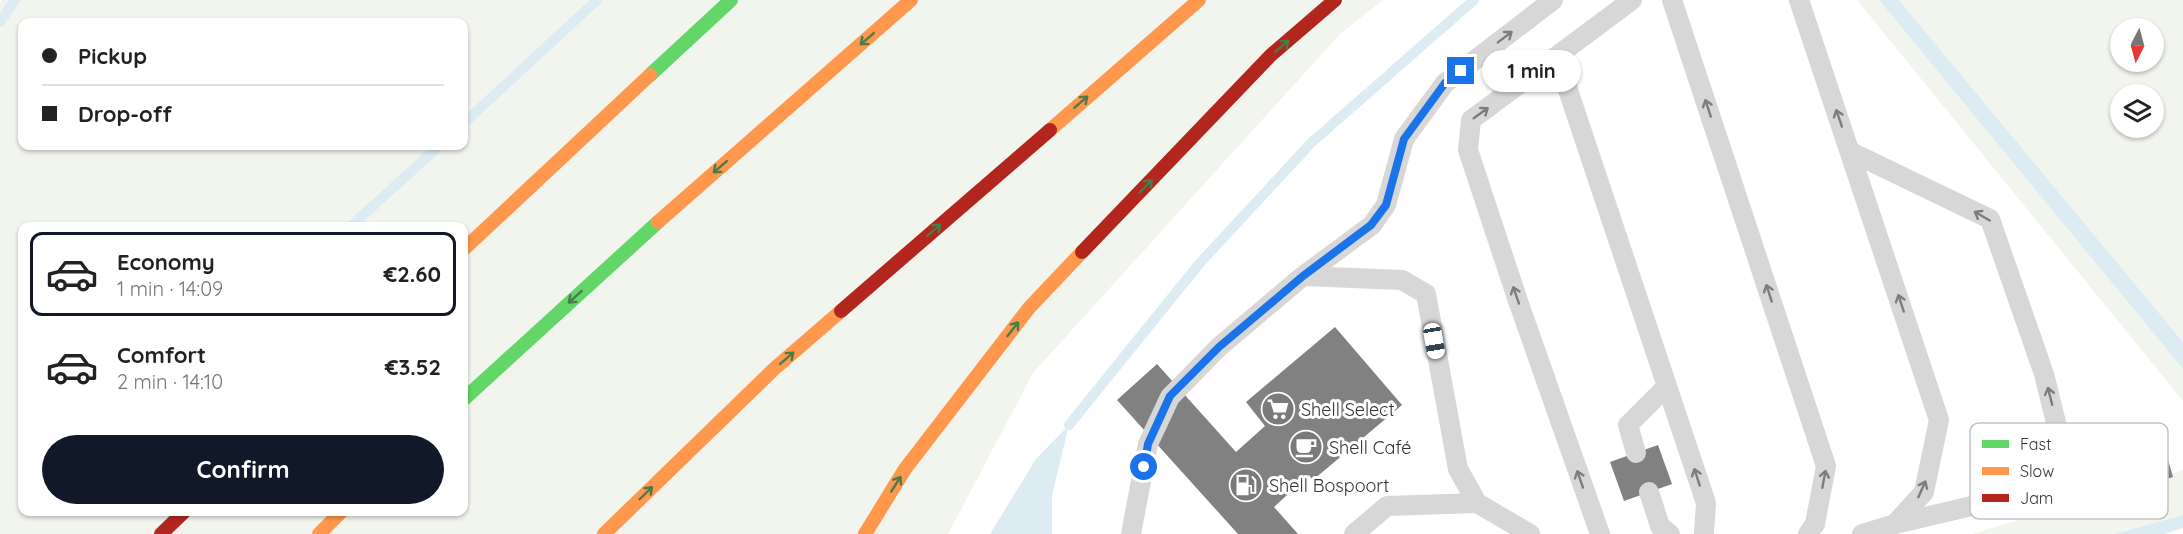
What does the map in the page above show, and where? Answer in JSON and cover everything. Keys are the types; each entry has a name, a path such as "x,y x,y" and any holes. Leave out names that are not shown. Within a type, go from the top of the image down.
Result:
{"highway":[{"path":"468,245 732,0"},
{"path":"468,395 669,213 911,0"},
{"path":"604,534 774,369 1199,0"},
{"path":"865,534 905,470 1029,308 1272,55 1335,0"},
{"path":"161,534 180,516"},
{"path":"319,534 337,516"}],"lane":[{"path":"1131,534 1148,444 1170,396 1219,347 1303,276 1371,225 1386,205 1404,139 1445,83 1553,0"},
{"path":"1600,534 1468,150 1471,120 1632,0"},
{"path":"1672,0 1826,466 1815,524 1808,534"},
{"path":"1799,0 1940,420 1924,492 1894,524"},
{"path":"1557,57 1706,504 1704,534"},
{"path":"1851,152 1990,219 2044,374 2056,423"},
{"path":"1303,276 1402,280 1426,294 1458,469 1477,503 1530,534"},
{"path":"1636,453 1628,425 1667,386"},
{"path":"1649,492 1660,526 1670,534"},
{"path":"1354,534 1387,506 1477,503"},
{"path":"1862,534 1970,506"}],"shaded area":[{"path":"2,0 1383,0 1340,34 1033,373 948,534 0,534 0,3"},
{"path":"1857,0 1879,0 2183,369 2183,401"},
{"path":"1879,0 1899,0 2183,342 2183,369"},
{"path":"1899,0 2183,0 2183,342"},
{"path":"1069,425 1052,495 1052,534 990,534 1036,459"},
{"path":"2183,470 2183,515 2114,534 1972,534 2021,519 2168,519 2168,475"},
{"path":"2183,515 2183,528 2164,534 2114,534"}],"building":[{"path":"1335,327 1402,405 1313,480 1309,475 1274,507 1298,534 1238,534 1117,400 1157,364 1236,452 1265,426 1246,402"},
{"path":"1658,445 1672,484 1624,501 1610,462"},
{"path":"2168,460 2173,477 2168,479"}],"waterway":[{"path":"0,22 15,0"},
{"path":"468,119 597,0"},
{"path":"1069,425 1199,264 1311,143 1474,0"},
{"path":"355,222 435,150"}],"traffic: fast":[{"path":"650,75 731,0"},
{"path":"468,395 658,222"}],"traffic: slow":[{"path":"658,222 911,0"},
{"path":"1050,130 1199,0"},
{"path":"468,245 650,75"},
{"path":"865,534 905,469 1029,308 1082,252"},
{"path":"604,534 774,369 841,311"},
{"path":"319,534 337,516"}],"traffic: jam":[{"path":"1082,252 1271,55 1335,0"},
{"path":"841,311 1050,130"},
{"path":"161,534 180,516"}],"place":[{"name":"Shell Select","path":"1278,409"},
{"name":"Shell Café","path":"1306,447"},
{"name":"Shell Bospoort","path":"1246,485"}],"route":[{"path":"1144,467 1148,444 1170,396 1219,347 1303,276 1371,225 1386,205 1404,139 1445,83 1461,71"}]}
